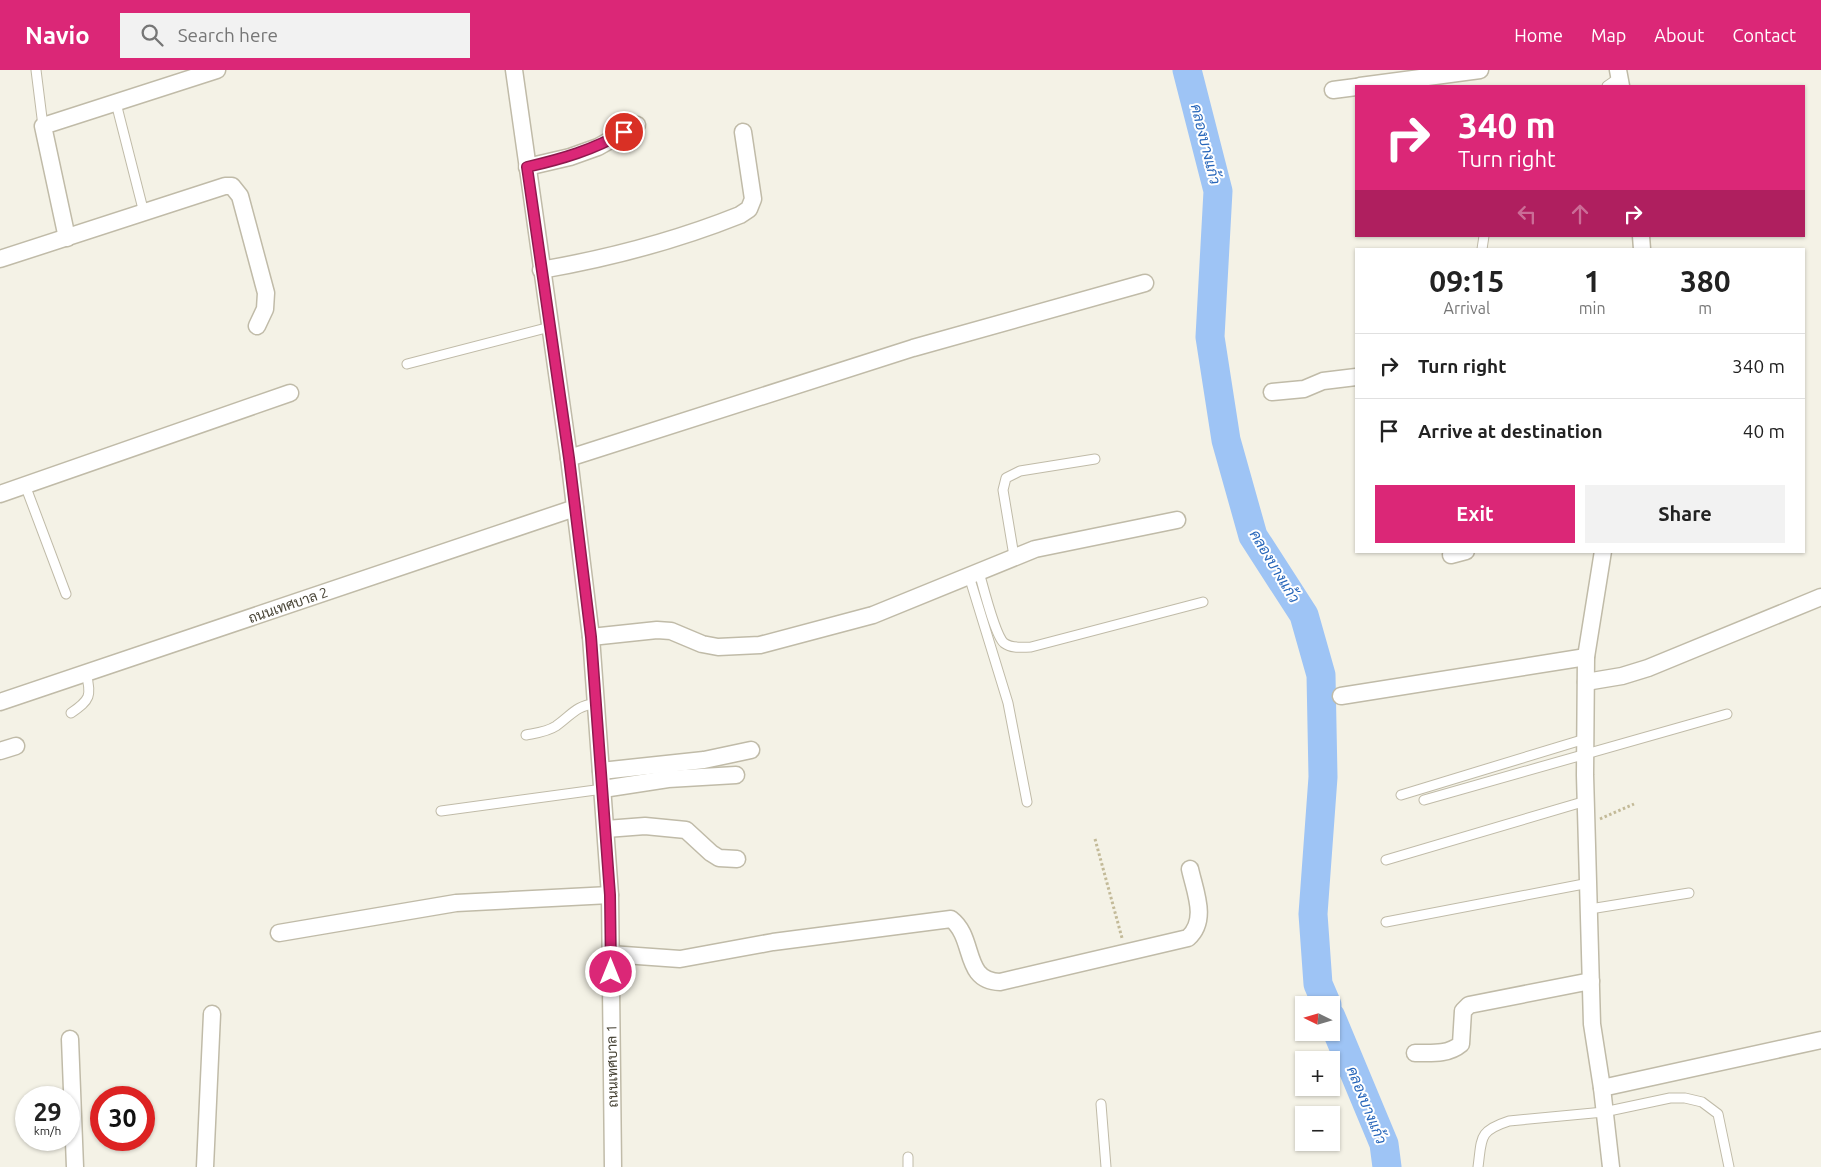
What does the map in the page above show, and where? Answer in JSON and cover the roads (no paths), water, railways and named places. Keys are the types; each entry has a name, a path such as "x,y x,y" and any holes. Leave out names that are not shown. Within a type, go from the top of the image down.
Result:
{"street":[{"path":"67,238 43,126 217,70"},
{"name":"ถนนเทศบาล 1","path":"514,70 569,458 591,637 610,895 613,1167"},
{"path":"1368,85 1480,70"},
{"path":"1333,90 1355,87"},
{"path":"527,167 570,157 598,147 637,125"},
{"path":"542,270 604,259 648,248 740,215 749,209 753,199 743,132"},
{"path":"0,259 225,186 236,189 266,293 265,309 257,326"},
{"path":"569,458 913,348 1145,283"},
{"path":"1272,392 1304,389 1323,381 1355,377"},
{"path":"0,494 290,393"},
{"name":"ถนนเทศบาล 2","path":"0,702 575,508"},
{"path":"591,637 657,630 670,631 702,644 718,647 760,645 874,615 1035,549 1177,520"},
{"path":"1603,553 1586,657 1585,747 1592,1024 1611,1167"},
{"path":"1586,682 1622,676 1648,668 1821,597"},
{"path":"1341,696 1586,657"},
{"path":"601,771 704,760 751,750"},
{"path":"603,789 668,779 736,775"},
{"path":"606,829 645,826 686,830 711,854 719,858 737,859"},
{"path":"610,954 680,959 773,942 951,919 959,925 977,973 988,982 1000,982 1188,938 1198,925 1199,912 1190,869"},
{"path":"279,933 456,903 610,895"},
{"path":"1415,1053 1444,1053 1455,1049 1461,1044 1463,1037 1463,1011 1469,1005 1591,981"},
{"path":"205,1167 212,1014"},
{"path":"70,1039 74,1167"},
{"path":"1602,1088 1821,1040"}],"lane":[{"path":"36,70 43,126"},
{"path":"116,103 144,213"},
{"path":"407,364 550,327"},
{"path":"1014,556 1003,490 1006,478 1020,471 1096,459"},
{"path":"25,485 66,594"},
{"path":"974,574 1004,643 1015,647 1031,647 1202,602"},
{"path":"974,574 1008,704 1027,802"},
{"path":"70,713 86,702 90,694 86,673"},
{"path":"526,735 545,731 556,726 577,708 596,703"},
{"path":"1401,795 1585,747 1727,714"},
{"path":"1424,800 1585,747"},
{"path":"441,811 603,789"},
{"path":"1386,860 1586,801"},
{"path":"1386,922 1589,884"},
{"path":"1590,909 1689,894"},
{"path":"1478,1167 1482,1140 1487,1130 1494,1126 1509,1121 1604,1112 1670,1098 1685,1098 1702,1102 1718,1114 1729,1167"},
{"path":"1101,1104 1106,1167"}],"waterway":[{"name":"คลองบางแก้ว","path":"1187,70 1218,191 1210,337 1226,440 1253,536 1304,615 1321,675 1323,777 1313,914 1318,984 1323,996"},
{"name":"คลองบางแก้ว","path":"1340,1039 1384,1144 1387,1167"}]}
